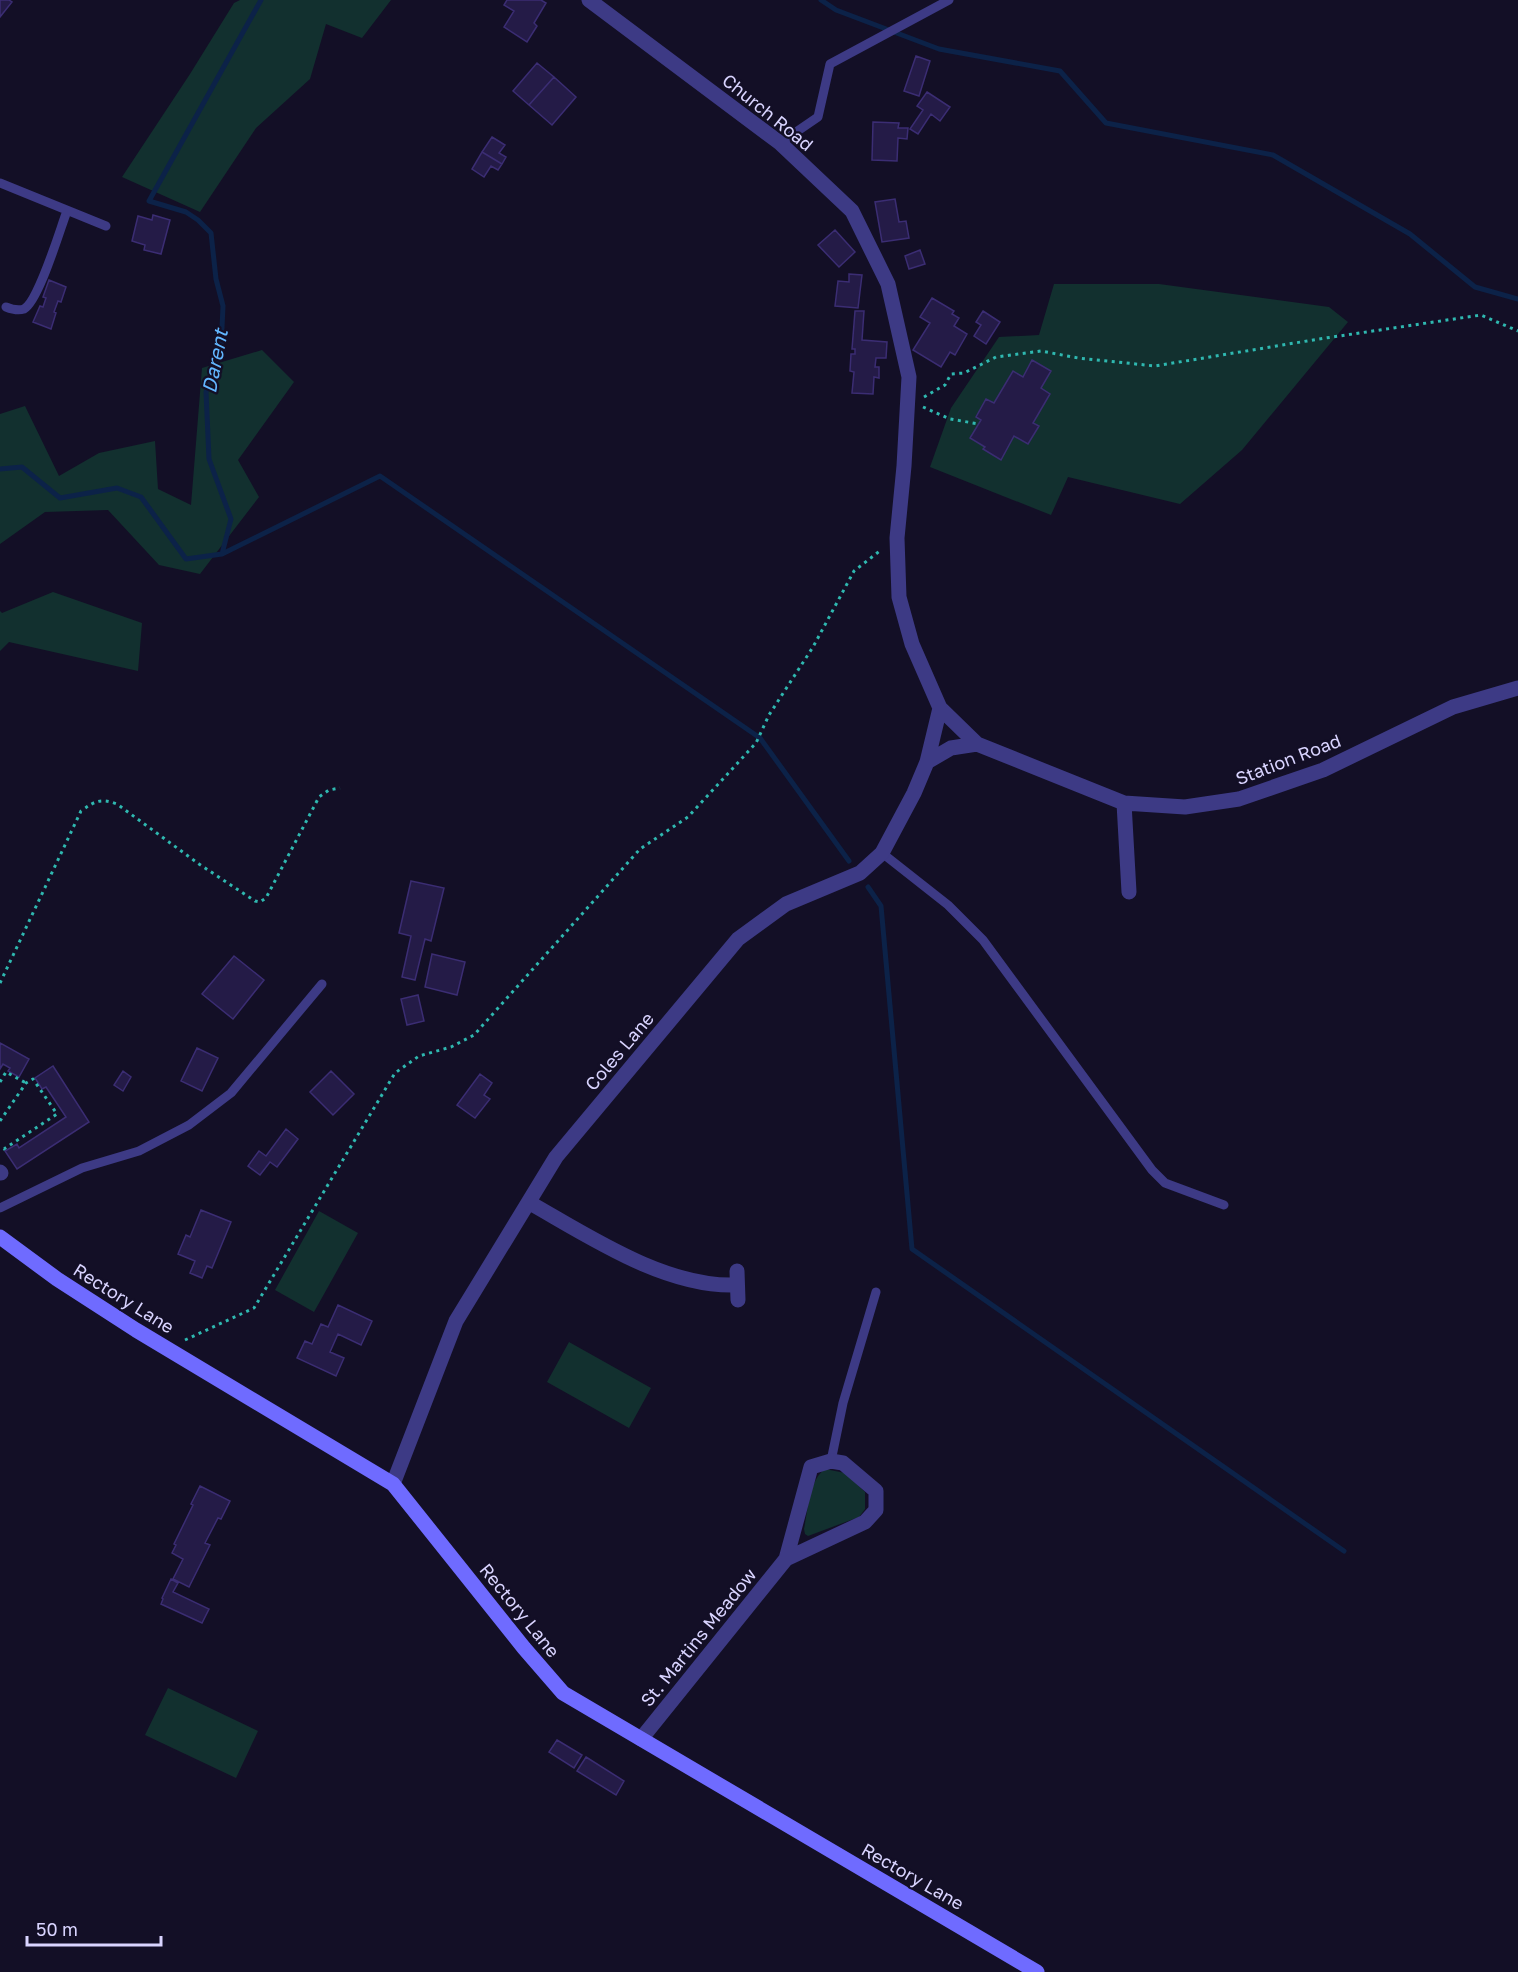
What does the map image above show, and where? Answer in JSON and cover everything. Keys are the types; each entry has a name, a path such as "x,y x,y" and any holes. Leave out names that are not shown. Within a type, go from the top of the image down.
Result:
{"street":[{"name":"Church Road","path":"589,0 780,143 852,211 888,284 909,377 897,538 899,597 912,644 940,708"},
{"name":"Station Road","path":"940,708 976,744 1124,803 1185,807 1239,799 1323,770 1453,707 1518,688"},
{"name":"Coles Lane","path":"393,1484 456,1320 530,1203 556,1157 738,939 786,904 860,873 882,853 914,793 927,762 940,708"},
{"path":"927,762 951,748 976,744"},
{"path":"1124,803 1130,892"},
{"path":"530,1203 610,1248 680,1279 721,1286 737,1286"},
{"name":"Rectory Lane","path":"0,1237 57,1280 393,1484 524,1648 563,1693 1037,1972"},
{"name":"St. Martins Meadow","path":"641,1739 786,1559 811,1467 831,1461 843,1463 876,1491 876,1510 865,1522 786,1559"}],"lane":[{"path":"780,143 818,117 830,64 949,0"},
{"path":"0,183 106,226"},
{"path":"6,307 12,310 22,310 32,303 56,246 67,211"},
{"path":"882,853 948,905 983,940 1152,1170 1165,1183 1224,1205"},
{"path":"0,1208 82,1168 139,1150 189,1125 231,1093 322,984"},
{"path":"831,1461 843,1403 876,1292"}],"path":[{"path":"908,400 923,398 945,385 951,374 964,373 996,357 1041,351 1078,358 1155,366 1481,315 1518,331"},
{"path":"908,400 950,419 978,424"},
{"path":"168,1349 254,1308 395,1073 419,1056 451,1047 474,1035 640,849 688,817 755,744 769,715 813,647 854,571 897,538"},
{"path":"0,983 81,811 93,802 106,800 117,804 199,864 260,902 266,898 319,797 329,790 340,788"},
{"path":"0,1082 6,1072 26,1083"},
{"path":"0,1121 2,1114 26,1083 33,1079 57,1114 4,1149 0,1146"}],"green space":[{"path":"240,0 391,0 362,38 326,24 310,79 256,128 200,212 122,177 234,3"},
{"path":"1054,284 1159,284 1329,307 1348,322 1242,450 1180,504 1068,477 1051,515 930,467 951,408 999,337 1039,335"},
{"path":"262,350 294,382 238,460 259,497 200,574 159,565 108,510 45,512 0,544 0,414 25,406 59,476 99,453 155,441 158,489 191,505 202,368"},
{"path":"53,592 142,623 138,671 9,642 0,651 0,611 2,613"},
{"path":"319,1211 358,1233 314,1312 275,1290"},
{"path":"569,1342 651,1388 629,1428 547,1382"},
{"path":"825,1469 845,1473 865,1492 865,1509 859,1517 808,1536 804,1529 812,1488"},
{"path":"168,1688 258,1731 236,1778 145,1735"}],"building":[{"path":"0,0 12,2 0,17"},
{"path":"507,0 541,0 546,3 534,23 537,26 527,42 504,27 514,11 504,5"},
{"path":"916,56 930,61 919,96 904,91"},
{"path":"537,63 554,77 529,105 513,91"},
{"path":"554,77 576,97 552,125 529,105"},
{"path":"927,92 950,107 940,121 931,114 918,134 910,129 923,110 917,106"},
{"path":"873,122 899,123 898,128 908,128 907,139 898,138 897,161 872,160"},
{"path":"492,137 505,145 499,153 506,157 502,164 482,152"},
{"path":"482,152 502,164 498,170 491,166 484,177 472,169"},
{"path":"895,199 899,222 906,221 909,238 882,242 875,202"},
{"path":"153,215 170,220 161,254 144,250 145,245 132,241 138,216 152,220"},
{"path":"835,230 855,252 839,267 818,245"},
{"path":"920,250 925,264 909,269 905,256"},
{"path":"849,274 862,275 858,308 835,306 838,281 849,282"},
{"path":"49,280 66,287 61,302 58,301 54,312 56,313 51,329 33,322 40,306 43,307 46,298 43,297"},
{"path":"932,298 954,311 952,314 959,318 954,326 967,334 955,355 950,352 941,367 913,350 930,323 920,317"},
{"path":"855,311 864,311 862,340 887,342 886,358 876,358 875,367 879,367 879,378 874,377 873,394 852,393 854,372 850,371 851,354 855,354 855,349 852,349"},
{"path":"983,311 1000,322 986,344 974,336 981,325 976,322"},
{"path":"1032,360 1051,371 1041,388 1050,394 1033,423 1039,426 1028,444 1014,436 1001,460 970,438 981,420 976,417 986,399 994,403 1013,371 1023,377"},
{"path":"411,881 444,888 431,941 425,939 415,980 402,977 411,936 399,933"},
{"path":"432,954 465,962 457,995 425,987"},
{"path":"234,956 264,980 233,1019 202,994"},
{"path":"418,995 424,1021 407,1025 401,999"},
{"path":"0,1043 29,1059 19,1077 8,1071 10,1068 3,1064 0,1069"},
{"path":"197,1048 218,1058 202,1091 181,1081"},
{"path":"53,1066 89,1122 17,1169 5,1151 17,1144 19,1148 66,1117 46,1087 42,1089 35,1078"},
{"path":"123,1071 131,1077 123,1091 114,1085"},
{"path":"331,1071 354,1094 333,1115 310,1092"},
{"path":"480,1074 492,1083 484,1095 490,1099 475,1118 457,1105"},
{"path":"286,1129 298,1139 277,1167 270,1162 260,1175 248,1166 259,1151 266,1156"},
{"path":"201,1210 231,1222 212,1268 207,1266 202,1278 190,1273 195,1261 178,1254 186,1235 190,1237"},
{"path":"338,1305 372,1321 361,1345 338,1334 330,1352 344,1358 336,1376 297,1358 305,1341 312,1344 321,1324 328,1327"},
{"path":"200,1486 230,1501 205,1543 210,1545 189,1587 173,1579 183,1559 172,1553"},
{"path":"171,1579 178,1583 173,1592 209,1609 202,1623 161,1604"},
{"path":"557,1740 582,1755 574,1768 549,1752"},
{"path":"586,1757 624,1781 616,1795 577,1771"}],"waterway":[{"name":"Darent","path":"0,469 22,467 60,498 117,488 141,497 186,559 222,554 231,519 209,459 206,392 221,349 223,306 216,279 211,233 186,212 149,201 261,0"},
{"path":"821,0 836,10 939,49 1060,71 1106,123 1273,155 1410,234 1475,287 1518,299"},
{"path":"222,554 380,476 760,738 849,861"},
{"path":"868,887 881,906 912,1249 1344,1551"}]}
